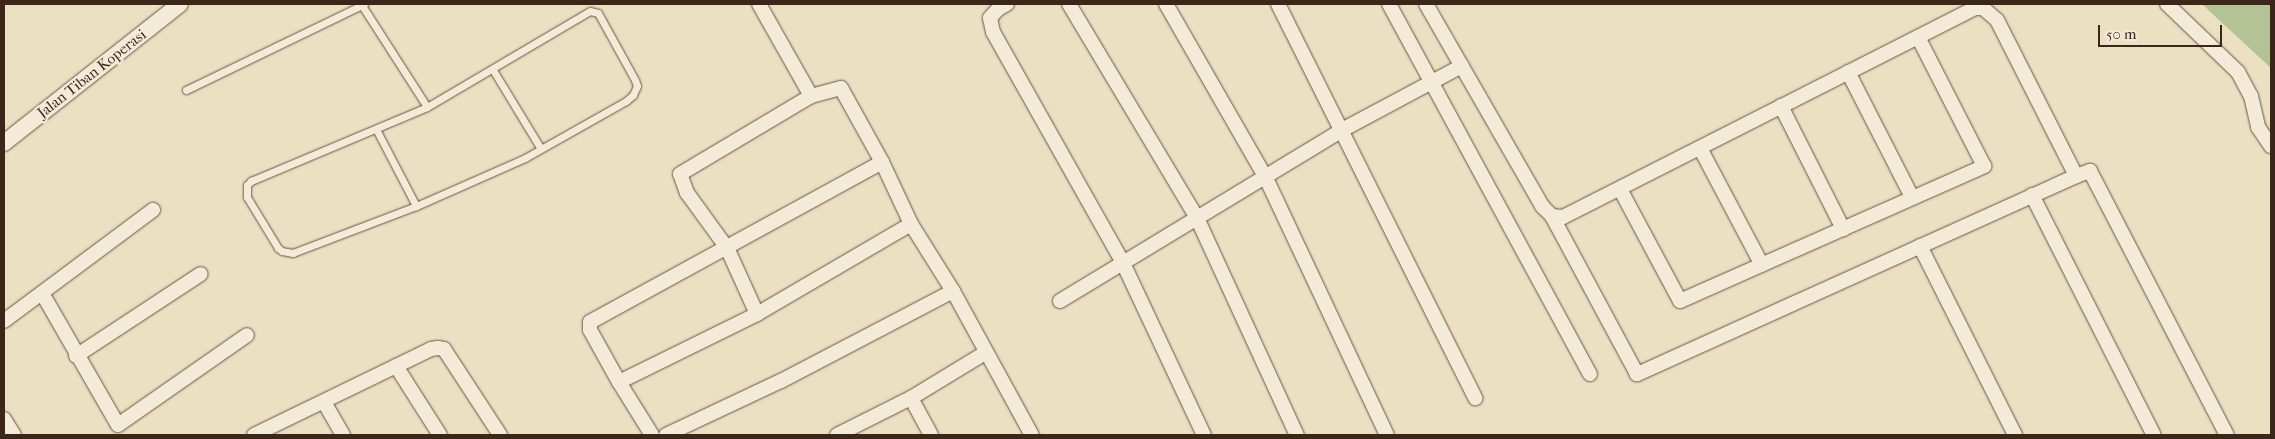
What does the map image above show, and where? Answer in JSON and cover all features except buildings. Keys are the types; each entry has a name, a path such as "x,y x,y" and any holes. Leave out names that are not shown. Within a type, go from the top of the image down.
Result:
{"street":[{"name":"Jalan Tiban Koperasi","path":"4,143 180,4"},
{"path":"759,4 811,96"},
{"path":"1007,4 998,9 990,18 993,32 1123,262 1204,435"},
{"path":"1069,4 1197,218 1297,435"},
{"path":"1166,4 1266,176 1387,435"},
{"path":"1278,4 1475,398"},
{"path":"1388,4 1590,374"},
{"path":"1426,4 1542,206 1552,216 1636,374 2090,171 2228,435"},
{"path":"2167,4 2238,72 2252,96 2258,126 2271,146"},
{"path":"1552,216 1563,217 1975,8 1982,8 1991,12 1997,20 2076,176"},
{"path":"1620,188 1680,301 1984,166 1918,37"},
{"path":"1060,301 1342,130 1462,66"},
{"path":"1848,72 1912,197"},
{"path":"757,314 727,248 687,193 680,174 811,96 836,88 844,90 882,162 911,224 953,291 985,353 1032,435"},
{"path":"1781,106 1843,229"},
{"path":"1700,148 1762,265"},
{"path":"652,435 590,330 590,322 882,162"},
{"path":"2032,196 2154,435"},
{"path":"4,322 153,210"},
{"path":"619,382 757,314 911,224"},
{"path":"1920,246 2015,435"},
{"path":"76,356 201,274"},
{"path":"666,435 781,381 953,291"},
{"path":"42,293 76,356 118,426 248,335"},
{"path":"257,435 431,349 444,349 500,435"},
{"path":"842,434 911,398 985,353"},
{"path":"396,366 440,435"},
{"path":"911,398 931,435"},
{"path":"324,402 343,435"},
{"path":"4,419 14,435"}],"lane":[{"path":"186,90 362,4 426,107"},
{"path":"590,11 598,13 636,86 633,95 626,101 541,149 416,206 298,251 288,253 278,248 248,197 246,191 251,181 426,107 493,70 590,11"},
{"path":"493,70 541,149"},
{"path":"376,129 416,206"}],"green space":[{"path":"2202,4 2271,4 2271,68 2219,20"}]}
